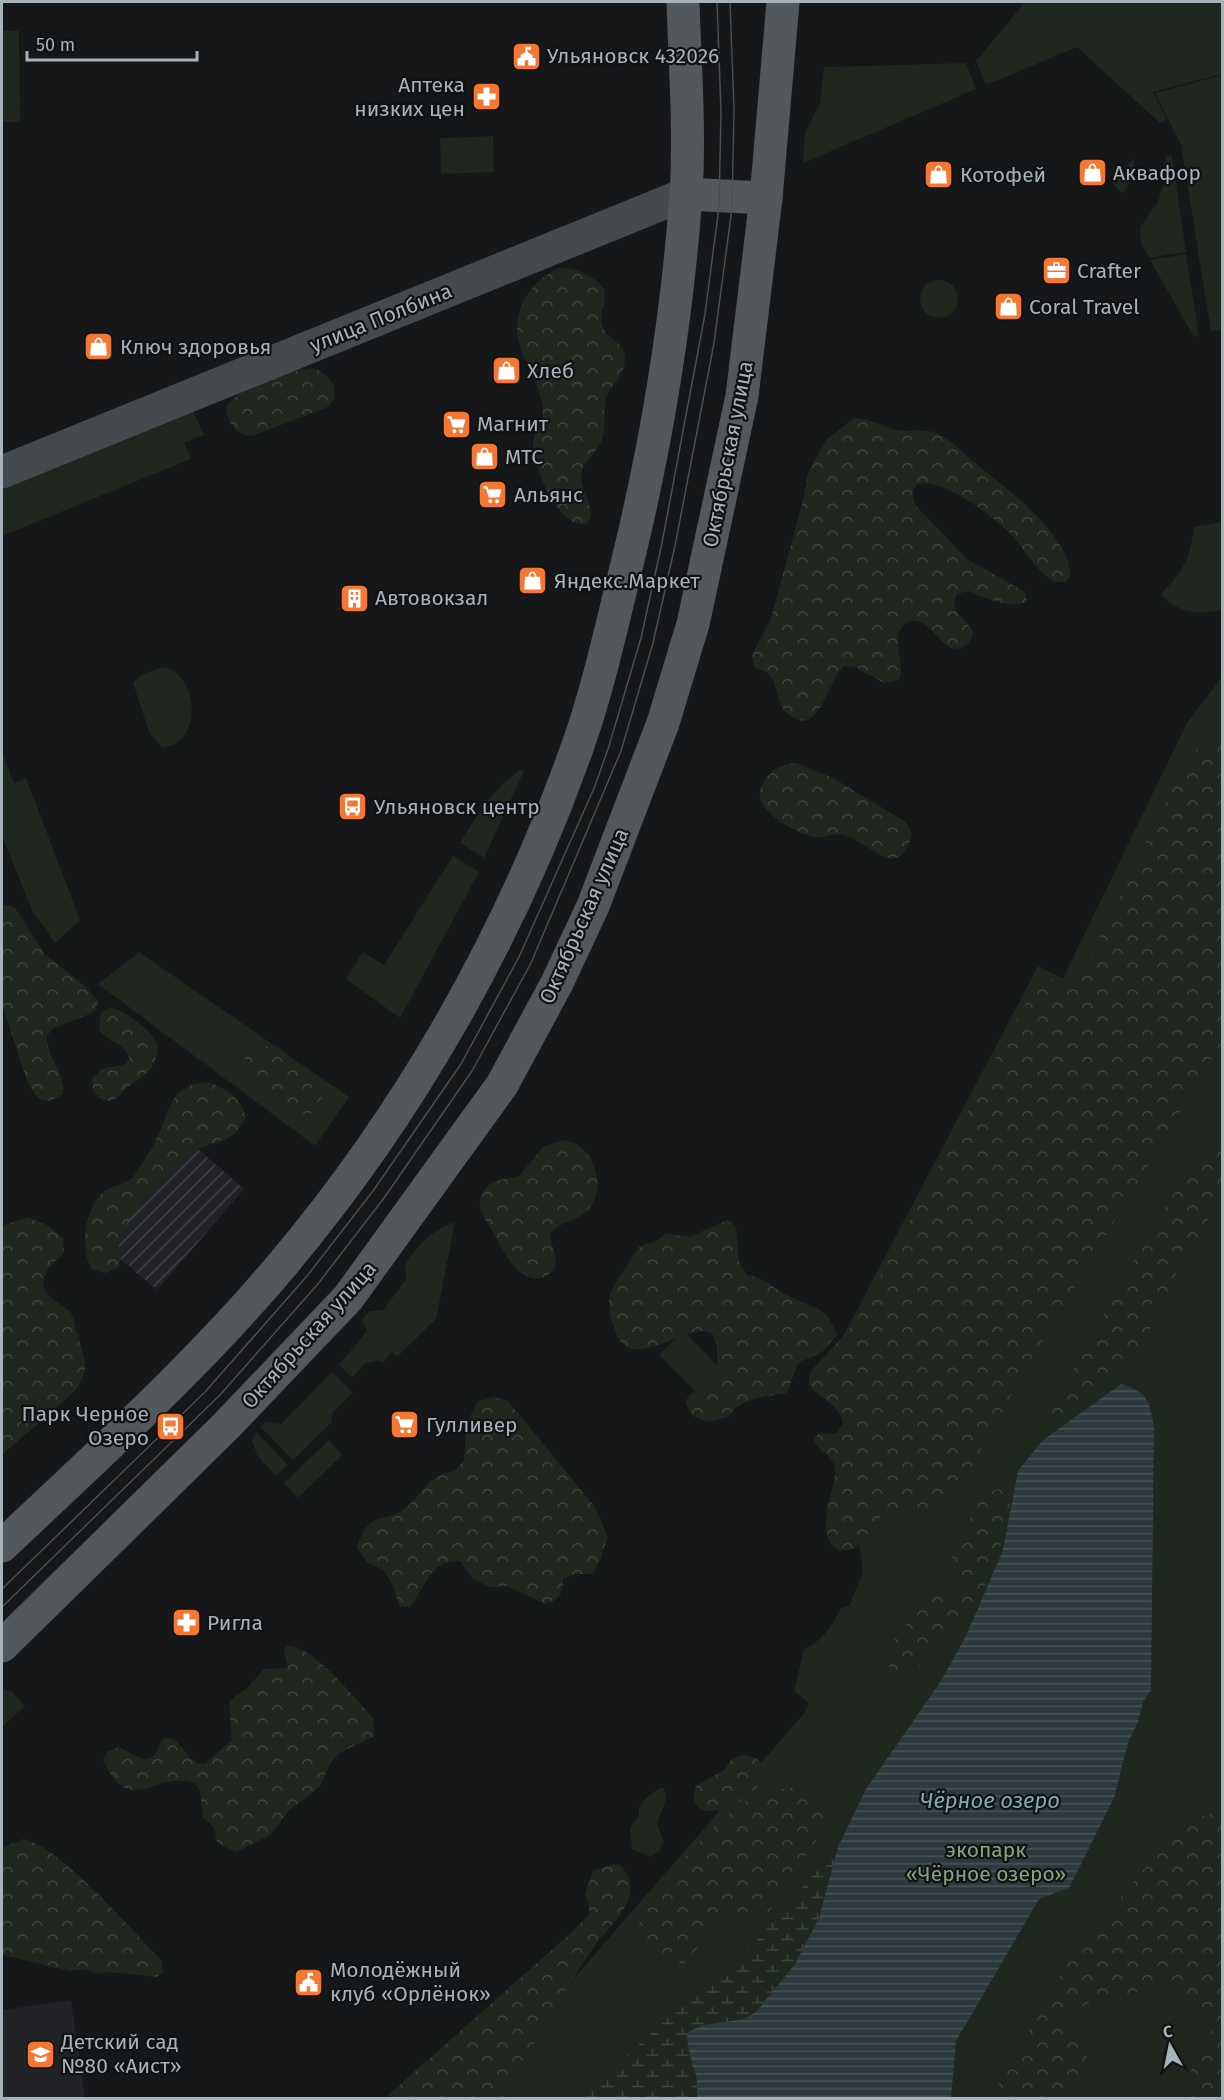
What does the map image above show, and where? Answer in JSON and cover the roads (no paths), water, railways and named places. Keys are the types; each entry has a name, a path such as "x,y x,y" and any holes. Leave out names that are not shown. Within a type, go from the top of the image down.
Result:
{"main road":[{"path":"2,1546 184,1373 283,1264 350,1178 422,1073 489,955 536,850 576,750 604,660 640,511 663,391 670,349 686,194 687,122 683,2"},
{"name":"Октябрьская улица","path":"2,1646 226,1426 348,1298 502,1085 593,906 663,723 693,624 741,396 766,198 783,2"},
{"name":"улица Полбина","path":"686,194 766,198"}],"street":[{"name":"улица Полбина","path":"2,472 686,194"}],"water":[{"name":"Чёрное озеро","path":"1121,1384 1142,1394 1146,1399 1154,1426 1151,1690 1143,1702 1138,1722 1128,1742 1114,1798 1069,1888 1039,1899 956,2041 951,2098 697,2098 697,2079 688,2048 688,2032 703,2025 745,2019 756,2012 795,1964 819,1918 838,1847 866,1789 941,1681 967,1634 1003,1550 1018,1471 1042,1441"}],"tram line":[{"path":"2,1589 205,1392 307,1276 373,1191 461,1064 519,957 595,786 609,746 641,638 662,543 705,314 719,207 721,111 717,2"},
{"path":"2,1607 220,1395 317,1285 384,1198 472,1071 531,963 621,751 653,643 675,546 714,343 732,208 734,109 730,2"}],"place":[{"name":"Ульяновск 432026","path":"526,56"},
{"name":"Аптека низких цен","path":"486,97"},
{"name":"Аквафор","path":"1092,173"},
{"name":"Котофей","path":"939,175"},
{"name":"Crafter","path":"1056,271"},
{"name":"Coral Travel","path":"1008,307"},
{"name":"Ключ здоровья","path":"99,347"},
{"name":"Хлеб","path":"506,371"},
{"name":"Магнит","path":"456,424"},
{"name":"МТС","path":"484,457"},
{"name":"Альянс","path":"493,495"},
{"name":"Яндекс.Маркет","path":"533,581"},
{"name":"Автовокзал","path":"354,598"},
{"name":"Ульяновск центр","path":"353,807"},
{"name":"Гулливер","path":"405,1425"},
{"name":"Парк Черное Озеро","path":"170,1426"},
{"name":"Ригла","path":"186,1623"},
{"name":"Молодёжный клуб «Орлёнок»","path":"309,1982"},
{"name":"Детский сад №80 «Аист»","path":"40,2054"}],"park label":[{"name":"экопарк «Чёрное озеро»","path":"986,1862"}]}
